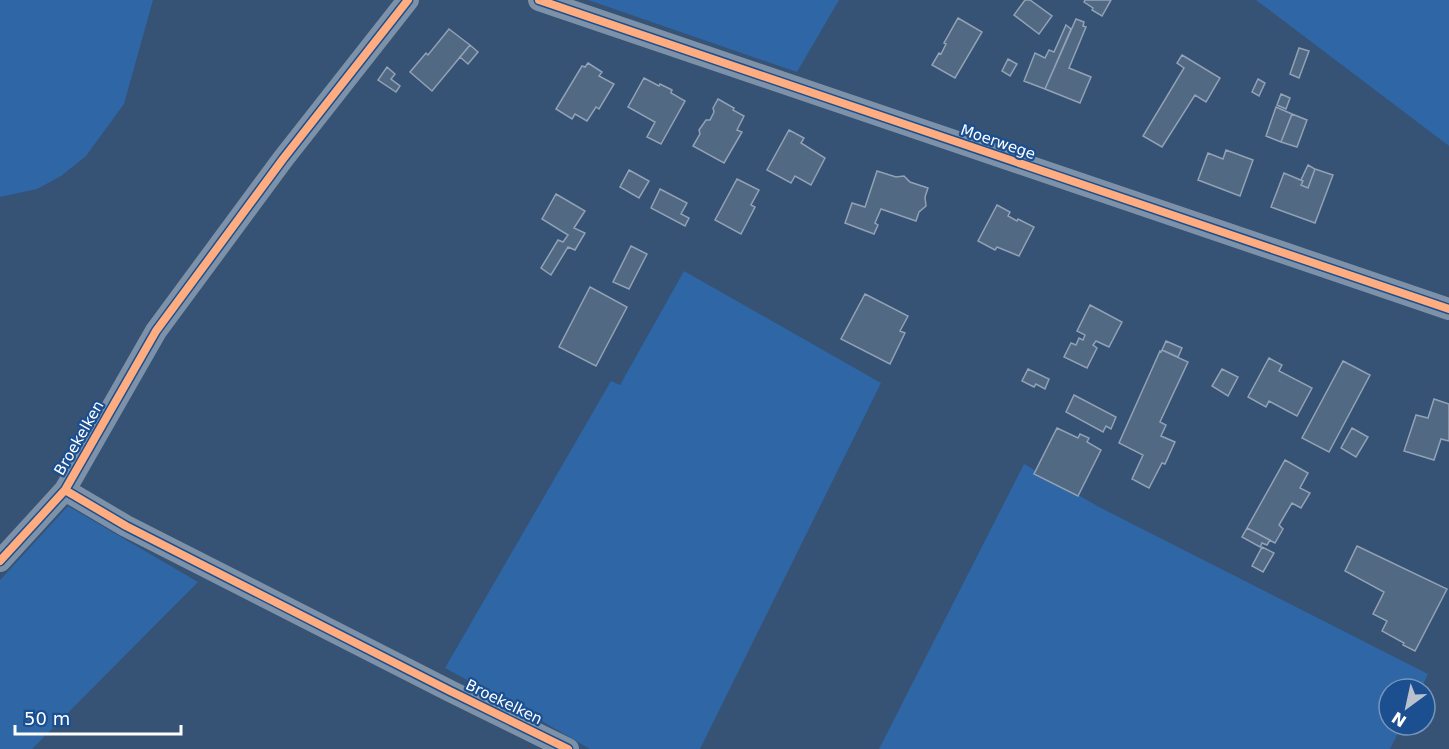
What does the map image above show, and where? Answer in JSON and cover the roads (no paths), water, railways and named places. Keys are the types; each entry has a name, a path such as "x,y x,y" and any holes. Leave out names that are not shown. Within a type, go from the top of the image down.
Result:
{"street":[{"name":"Broekelken","path":"408,0 282,159 156,331 65,490 126,526 568,749"},
{"name":"Moerwege","path":"539,0 1449,309"},
{"path":"0,561 65,490"}]}
